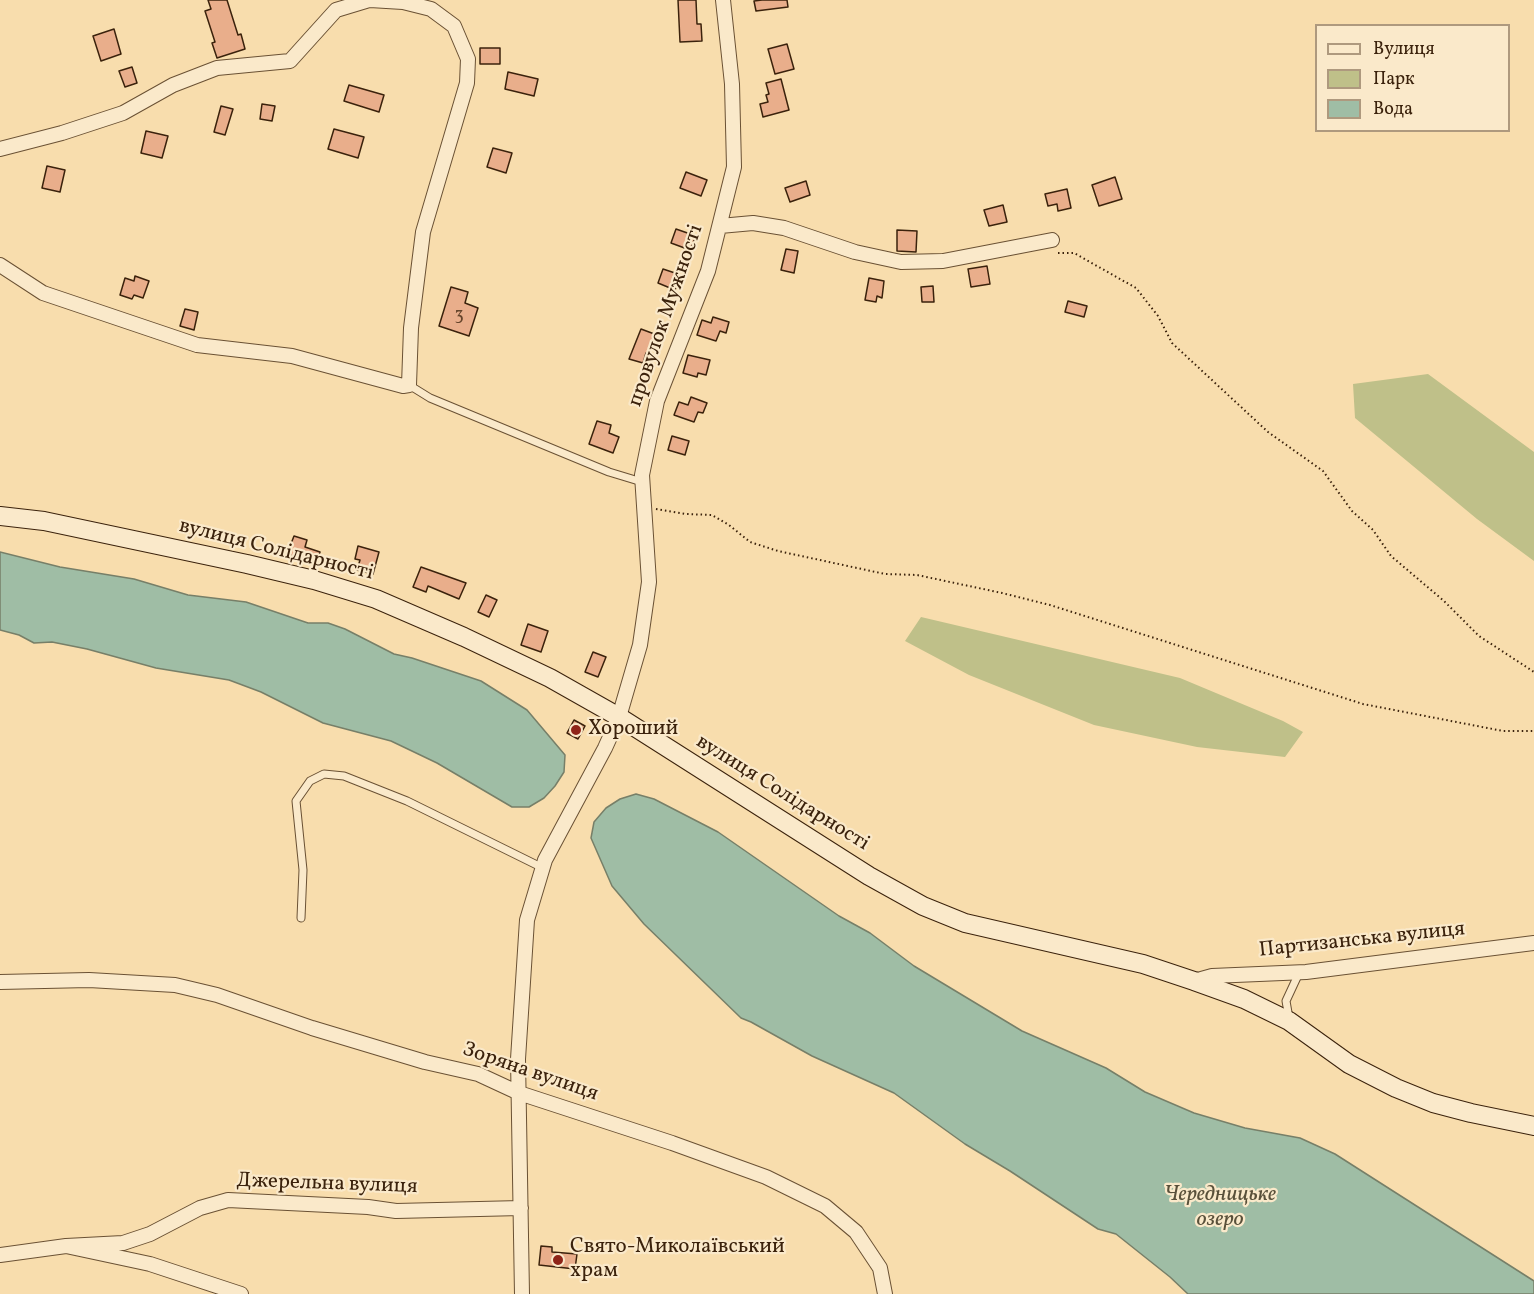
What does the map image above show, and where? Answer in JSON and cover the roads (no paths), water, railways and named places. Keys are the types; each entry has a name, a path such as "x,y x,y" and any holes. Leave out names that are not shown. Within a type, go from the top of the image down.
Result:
{"main road":[{"name":"вулиця Солідарності","path":"0,516 44,521 247,564 314,580 375,599 464,637 550,678 619,717 868,876 923,906 965,923 1143,964 1244,999 1289,1021 1349,1064 1396,1088 1461,1111 1534,1126"}],"street":[{"path":"0,149 62,133 123,113 173,85 217,68 290,61 336,10 369,0 399,1 431,9 454,26 468,59 467,83 423,232 411,328 409,386 292,356 197,345 43,293 0,265"},
{"name":"провулок Мужності","path":"522,1294 518,1059 527,920 545,860 605,748 619,717 640,645 649,582 642,475 657,401 708,271 734,167 732,84 723,0"},
{"path":"720,226 753,222 784,228 855,252 901,262 942,261 1054,246"},
{"name":"Партизанська вулиця","path":"1194,981 1212,976 1299,972 1534,943"},
{"name":"Зоряна вулиця","path":"0,982 89,980 175,985 217,995 312,1028 425,1062 478,1074 519,1093 672,1143 766,1177 825,1206 856,1232 880,1268 885,1294"},
{"name":"Джерельна вулиця","path":"0,1255 66,1246 123,1243 150,1234 200,1208 228,1200 368,1207 396,1211 521,1208"},
{"path":"66,1246 150,1264 241,1294"}],"lane":[{"path":"409,386 440,402 609,472 643,482"},
{"path":"301,918 303,870 296,801 310,781 324,774 344,776 407,801 543,868"},
{"path":"1289,1021 1286,1001 1299,972"}],"water":[{"path":"0,552 60,567 134,579 188,595 246,602 308,623 328,623 394,654 481,681 527,710 565,755 564,772 544,798 529,807 512,807 437,763 391,741 323,723 261,692 229,680 156,668 52,642 34,643 19,635 0,630"},
{"name":"Чередницьке озеро","path":"636,794 654,799 718,832 839,916 870,933 914,966 1022,1031 1106,1068 1145,1092 1194,1113 1245,1128 1300,1138 1335,1154 1534,1281 1534,1294 1188,1294 1116,1234 1098,1229 965,1144 894,1093 812,1056 741,1018 644,924 612,886 591,838 594,822 606,808 620,799"}],"place":[{"name":"Хороший","path":"576,730"},
{"name":"Свято-Миколаївський храм","path":"558,1260"}]}
